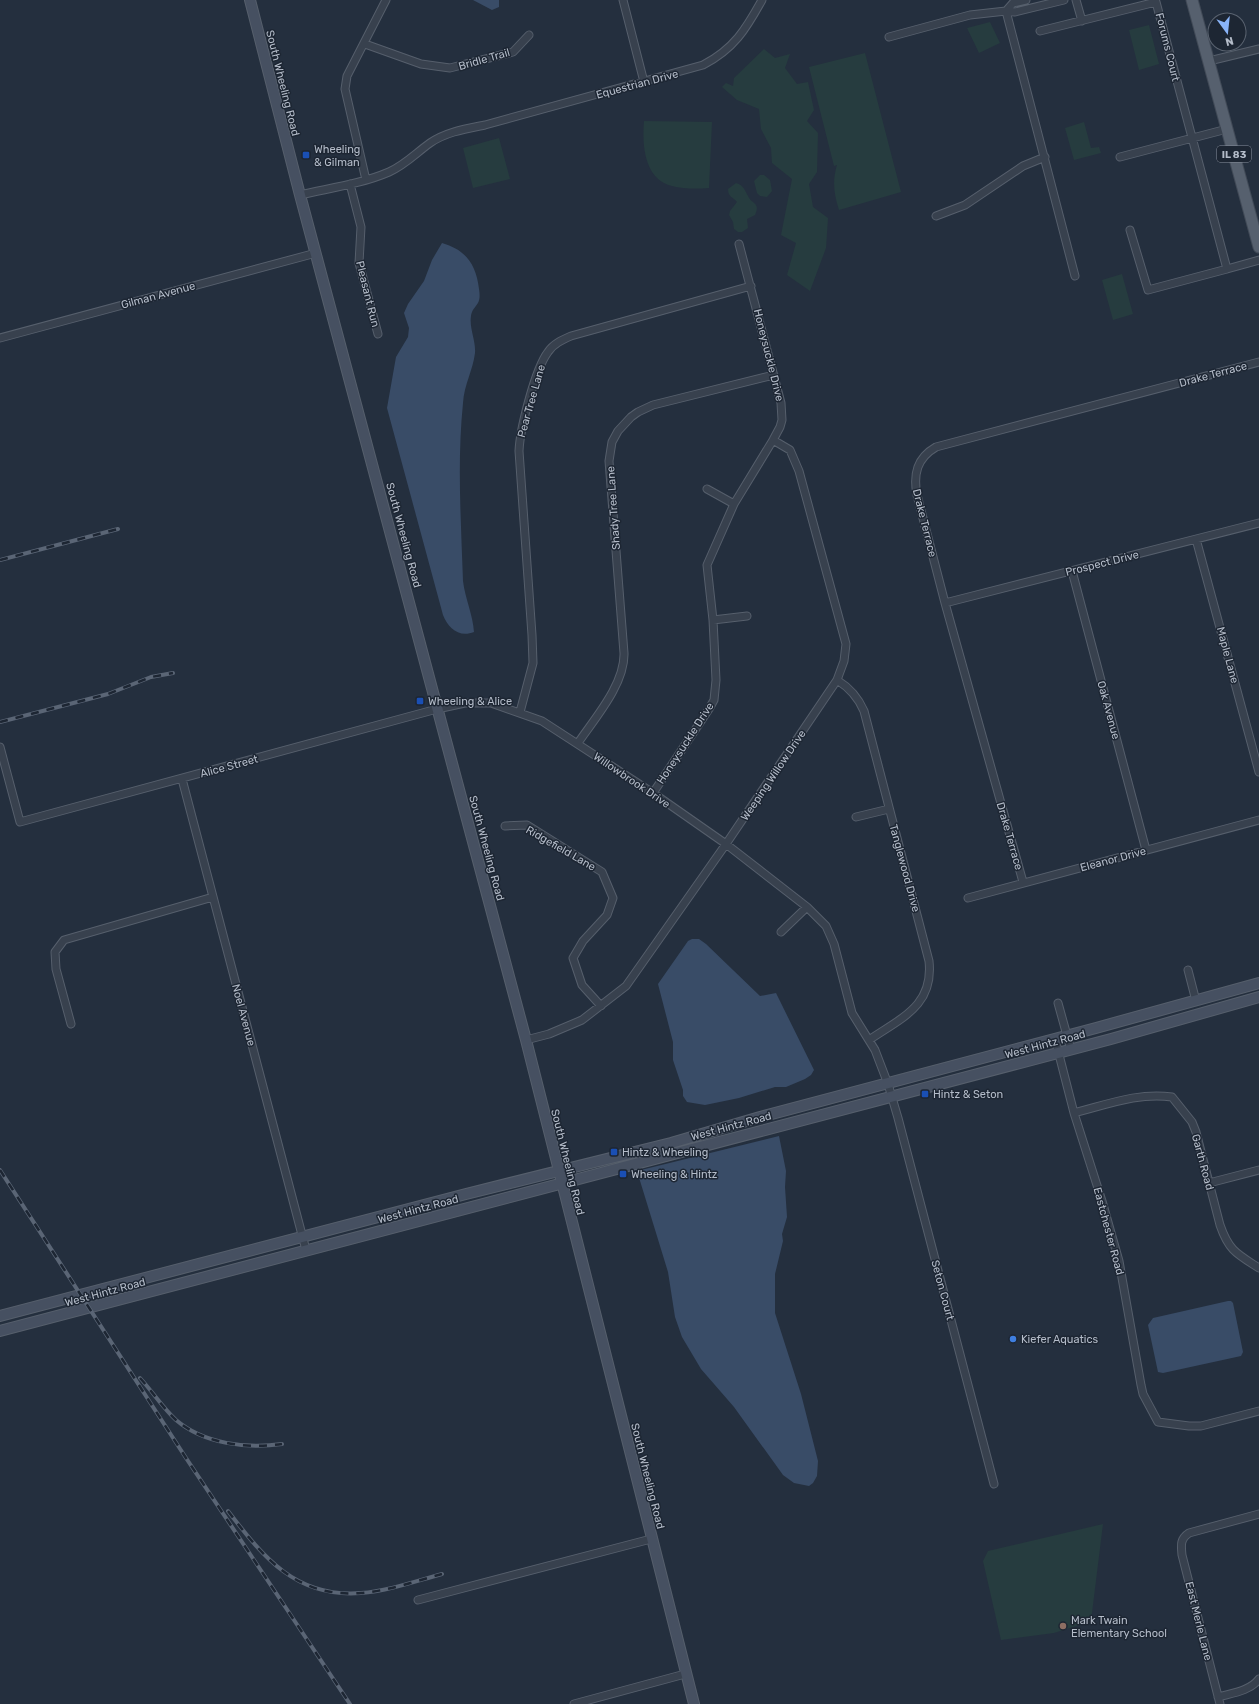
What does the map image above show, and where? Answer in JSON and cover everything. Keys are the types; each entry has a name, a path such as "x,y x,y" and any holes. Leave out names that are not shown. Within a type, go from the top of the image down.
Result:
{"main road":[{"name":"South Wheeling Road","path":"250,0 300,195 526,1040 685,1674 694,1704"},
{"name":"IL 83","path":"1192,0 1259,248"},
{"name":"West Hintz Road","path":"0,1316 466,1194 671,1143 767,1115 1067,1036 1259,983"},
{"name":"West Hintz Road","path":"0,1332 306,1250 1071,1050 1259,997"}],"street":[{"path":"366,180 345,90 347,76 365,44 386,0"},
{"path":"623,0 644,82"},
{"name":"Equestrian Drive","path":"300,195 366,180 390,171 403,164 430,143 450,132 485,125 691,69 718,57 742,35 762,0"},
{"path":"1006,11 1013,3 1026,0"},
{"path":"889,37 970,15 1006,11 1015,12 1064,0"},
{"path":"1076,0 1082,21"},
{"name":"Forums Court","path":"1040,31 1156,2 1227,269"},
{"path":"1006,11 1075,276"},
{"name":"Bridle Trail","path":"365,44 421,64 450,68 513,52 529,35"},
{"path":"1209,61 1259,49"},
{"path":"1120,157 1227,129"},
{"path":"936,216 965,205 1022,166 1045,157"},
{"name":"Pleasant Run","path":"350,184 361,227 359,263 378,334"},
{"path":"1130,230 1148,290 1259,260"},
{"name":"Honeysuckle Drive","path":"653,793 714,700 716,680 713,620 707,565 734,504 773,440 782,420 782,410 774,376 739,244"},
{"name":"Gilman Avenue","path":"0,338 316,253"},
{"name":"Pear Tree Lane","path":"520,712 533,663 519,444 533,389 543,359 548,351 555,345 571,336 751,286"},
{"name":"Drake Terrace","path":"1023,882 945,603 915,482 920,461 936,447 1259,362"},
{"name":"Shady Tree Lane","path":"578,743 618,683 623,669 624,653 609,461 612,442 618,430 631,417 652,406 774,376"},
{"name":"Weeping Willow Drive","path":"526,1040 548,1034 582,1020 626,986 726,844 837,680 844,661 846,644 844,636 799,470 790,450 773,440"},
{"path":"707,489 734,504"},
{"name":"Prospect Drive","path":"945,603 1259,523"},
{"name":"Maple Lane","path":"1196,539 1259,772"},
{"name":"Oak Avenue","path":"1072,571 1146,850"},
{"path":"713,620 747,616"},
{"name":"Tanglewood Drive","path":"837,680 851,690 860,703 867,724 930,962 931,972 922,1001 917,1007 869,1040"},
{"name":"Willowbrook Drive","path":"438,709 465,703 491,704 520,712 542,721 653,793 726,844 807,906 826,926 834,944 852,1013 878,1056 892,1096"},
{"name":"Alice Street","path":"0,747 20,822 438,709"},
{"name":"Noel Avenue","path":"182,779 306,1250"},
{"path":"856,817 889,809"},
{"name":"Eleanor Drive","path":"968,898 1023,882 1259,820"},
{"name":"Ridgefield Lane","path":"505,826 527,825 602,872 613,898 607,915 582,941 573,958 582,985 601,1006"},
{"path":"71,1024 56,969 55,952 64,940 213,897"},
{"path":"781,932 807,906"},
{"path":"1188,970 1196,1001"},
{"path":"1058,1003 1071,1050"},
{"name":"Eastchester Road","path":"1054,1039 1074,1113 1119,1261 1140,1385 1143,1394 1158,1422 1201,1426 1259,1411"},
{"name":"Seton Court","path":"892,1096 994,1484"},
{"name":"Garth Road","path":"1074,1113 1138,1096 1172,1097 1188,1116 1194,1127 1220,1225 1229,1246 1238,1255 1259,1268"},
{"path":"1209,1183 1259,1170"},
{"name":"East Merle Lane","path":"1219,1700 1182,1556 1181,1545 1183,1538 1197,1530 1259,1514"},
{"path":"418,1600 651,1539"},
{"path":"574,1704 685,1674"},
{"path":"1219,1700 1254,1685 1259,1679"}],"green space":[{"path":"990,22 1000,43 979,53 967,28"},
{"path":"1149,25 1159,64 1139,70 1129,30"},
{"path":"764,49 775,58 790,54 785,68 797,84 808,82 814,110 807,121 818,133 817,172 809,184 813,207 828,218 826,248 810,291 787,275 796,243 781,235 792,179 772,163 771,148 761,129 759,109 737,100 722,87 726,83 733,86 734,78"},
{"path":"865,53 901,192 839,210 834,188 834,177 837,165 834,166 809,67"},
{"path":"644,121 712,122 709,188 672,186 663,182 656,176 650,169 647,160 643,130"},
{"path":"1084,122 1091,148 1099,147 1101,153 1074,160 1065,128"},
{"path":"499,138 510,179 473,188 463,148"},
{"path":"760,175 764,175 770,180 772,191 767,197 760,196 757,193 754,181"},
{"path":"736,183 743,187 749,199 756,205 757,208 755,215 747,219 748,228 742,232 738,232 734,229 733,222 729,215 730,211 737,202 730,195 728,189"},
{"path":"1122,274 1133,314 1113,320 1102,280"},
{"path":"1103,1524 1091,1621 1054,1633 1001,1640 983,1561 988,1551"}],"water":[{"path":"473,0 499,0 499,7 492,10"},
{"path":"442,243 457,250 468,259 478,280 480,295 471,316 475,353 464,396 460,447 463,581 474,632 469,634 455,631 445,620 443,615 387,408 396,357 408,337 409,328 404,313 408,304 424,281 432,260"},
{"path":"692,939 699,939 706,944 760,996 776,993 814,1070 811,1075 786,1087 775,1087 739,1098 705,1105 687,1102 683,1096 683,1090 673,1060 673,1042 658,984 688,941"},
{"path":"779,1136 786,1171 785,1187 787,1217 782,1234 783,1241 775,1274 775,1313 801,1394 818,1461 817,1476 813,1483 809,1486 794,1483 783,1475 734,1407 701,1369 682,1337 675,1317 668,1272 637,1171"},
{"path":"1228,1301 1233,1303 1243,1352 1241,1356 1163,1373 1158,1372 1148,1325 1153,1318"}],"railway":[{"path":"0,560 118,529"},
{"path":"0,722 108,694 151,677 173,673"},
{"path":"0,1170 186,1458 350,1704"},
{"path":"140,1378 176,1420 199,1435 226,1443 240,1445 255,1446 282,1444"},
{"path":"228,1511 269,1559 284,1572 300,1582 318,1589 338,1593 371,1592 442,1574"}],"place":[{"name":"Wheeling & Gilman","path":"306,155"},
{"name":"Wheeling & Alice","path":"420,701"},
{"name":"Hintz & Seton","path":"925,1094"},
{"name":"Hintz & Wheeling","path":"614,1152"},
{"name":"Wheeling & Hintz","path":"623,1174"},
{"name":"Kiefer Aquatics","path":"1013,1339"},
{"name":"Mark Twain Elementary School","path":"1063,1626"}]}
